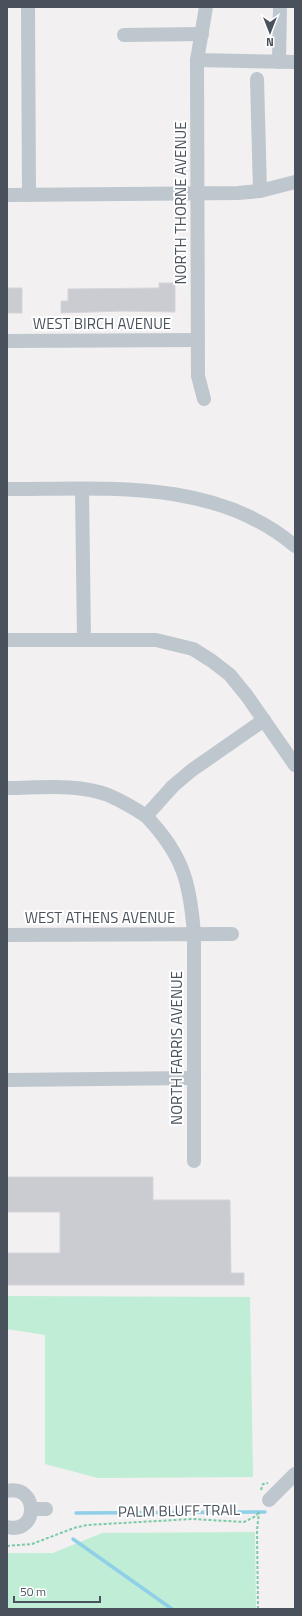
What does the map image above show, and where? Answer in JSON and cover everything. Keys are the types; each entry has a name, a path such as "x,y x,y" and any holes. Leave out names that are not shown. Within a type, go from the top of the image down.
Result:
{"street":[{"path":"28,7 29,194"},
{"name":"NORTH THORNE AVENUE","path":"204,399 199,382 198,340 197,60 206,7"},
{"path":"279,62 280,7"},
{"path":"124,35 202,34"},
{"path":"197,60 295,62"},
{"path":"257,79 260,191"},
{"path":"7,195 238,193 260,191 295,182"},
{"name":"WEST BIRCH AVENUE","path":"7,342 198,340"},
{"path":"82,489 84,640"},
{"path":"7,490 82,489 150,491 181,495 213,502 262,524 295,546"},
{"path":"7,640 156,640 193,649 230,675 264,720 295,765"},
{"path":"146,816 173,786 192,770 264,720"},
{"name":"NORTH FARRIS AVENUE","path":"7,788 80,789 107,795 127,804 146,816 164,834 176,854 184,871 191,901 194,934 194,1161"},
{"path":"194,934 232,934"},
{"name":"WEST ATHENS AVENUE","path":"7,935 194,934"},
{"path":"7,1080 194,1078"},
{"path":"269,1500 295,1474"},
{"path":"7,1491 14,1490 24,1494 30,1502 32,1509 30,1518 23,1525 14,1528 7,1527"},
{"path":"32,1509 46,1509"}],"path":[{"name":"PALM BLUFF TRAIL","path":"7,1546 32,1544 74,1528 94,1525 192,1519 244,1522 256,1516 259,1512 257,1530 258,1609"}],"green space":[{"path":"7,1296 250,1297 253,1477 98,1478 45,1464 45,1335 7,1329"},
{"path":"255,1532 256,1609 7,1609 7,1553 53,1553 102,1533"}],"building":[{"path":"159,283 175,283 175,312 122,311 61,313 61,301 68,301 68,289 159,288"},
{"path":"7,288 22,288 22,313 7,313"},
{"path":"7,1177 153,1177 153,1200 230,1200 231,1273 244,1273 244,1285 7,1285 7,1253 60,1253 60,1212 7,1212"}],"waterway":[{"path":"76,1513 265,1512"},
{"path":"73,1539 172,1609"}]}
